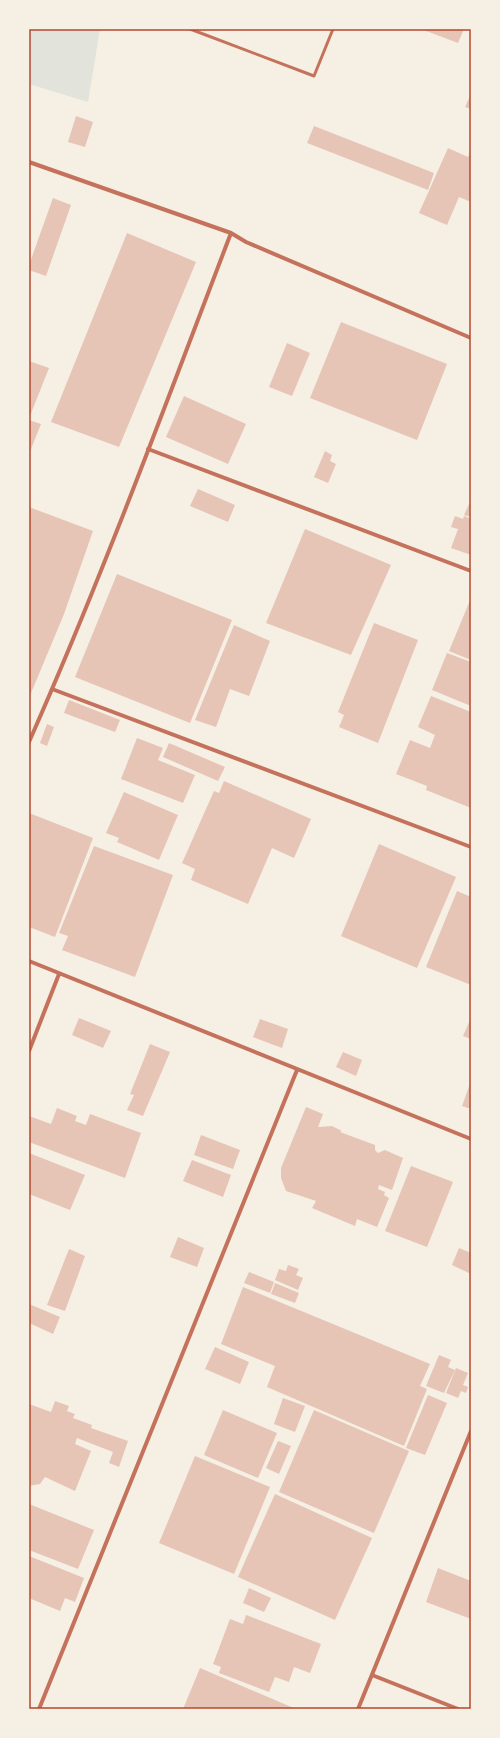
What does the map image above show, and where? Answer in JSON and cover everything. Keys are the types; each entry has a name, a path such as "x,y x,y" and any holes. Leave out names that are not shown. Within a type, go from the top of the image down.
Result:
{"street":[{"path":"29,162 231,233 246,242 471,338"},
{"path":"29,742 52,689 148,449 231,233"},
{"path":"148,449 471,571"},
{"path":"52,689 471,847"},
{"path":"29,961 471,1139"},
{"path":"29,1050 60,974"},
{"path":"39,1709 297,1070"},
{"path":"358,1709 471,1431"},
{"path":"372,1675 458,1709"}],"lane":[{"path":"190,29 314,76 333,29"}],"shaded area":[{"path":"29,29 100,29 88,102 29,84"}],"building":[{"path":"421,29 464,29 458,43"},
{"path":"471,94 471,109 465,107"},
{"path":"76,116 93,122 85,147 68,142"},
{"path":"314,126 434,173 428,190 307,143"},
{"path":"448,148 468,157 471,150 471,202 459,197 447,225 419,213"},
{"path":"53,198 71,205 46,276 29,270 29,265"},
{"path":"127,233 196,262 119,447 51,422"},
{"path":"341,322 447,364 417,440 310,398"},
{"path":"287,343 310,353 292,396 269,387"},
{"path":"29,361 49,368 30,416 29,416"},
{"path":"184,396 246,424 228,464 166,437"},
{"path":"29,420 41,424 29,454"},
{"path":"325,451 332,455 330,461 336,464 328,483 314,477"},
{"path":"198,489 235,505 228,522 190,506"},
{"path":"471,500 471,517 464,515"},
{"path":"29,507 93,531 64,614 29,698"},
{"path":"455,516 463,519 464,516 471,519 471,555 451,548 458,529 451,527"},
{"path":"305,529 391,565 351,655 266,623"},
{"path":"117,574 232,620 190,723 75,677"},
{"path":"471,598 471,660 449,651"},
{"path":"374,623 418,640 378,743 339,727 344,715 338,712"},
{"path":"234,625 270,641 249,696 230,689 216,727 195,720"},
{"path":"447,653 471,662 471,706 432,690"},
{"path":"431,696 471,712 471,808 426,790 427,786 396,774 410,740 430,748 435,735 418,727"},
{"path":"69,700 120,720 115,732 64,713"},
{"path":"47,724 54,727 47,746 40,743"},
{"path":"137,738 163,748 158,760 195,775 183,803 121,779"},
{"path":"169,743 225,767 218,781 163,757"},
{"path":"224,781 311,819 294,858 272,848 248,904 191,880 195,869 182,863 214,791 219,793"},
{"path":"124,792 178,815 159,860 117,842 119,838 106,833"},
{"path":"29,813 93,838 55,937 29,927"},
{"path":"379,844 456,877 417,968 341,936"},
{"path":"94,846 173,875 135,977 62,950 68,936 59,933"},
{"path":"457,891 471,897 471,985 426,967"},
{"path":"79,1018 111,1031 103,1048 72,1035"},
{"path":"471,1018 471,1039 463,1036"},
{"path":"260,1019 288,1029 282,1048 253,1037"},
{"path":"150,1044 170,1052 143,1116 127,1110 134,1095 130,1094"},
{"path":"343,1052 362,1060 356,1076 336,1067"},
{"path":"471,1081 471,1109 462,1106"},
{"path":"306,1107 323,1114 318,1127 332,1126 342,1131 340,1132 375,1145 375,1150 378,1153 385,1150 403,1158 392,1190 379,1185 378,1189 385,1192 384,1195 389,1198 377,1227 357,1219 355,1226 312,1208 316,1201 286,1191 281,1178 281,1168"},
{"path":"57,1108 77,1116 75,1121 86,1125 90,1114 141,1133 125,1178 29,1142 29,1116 51,1124"},
{"path":"201,1135 240,1150 233,1169 194,1155"},
{"path":"29,1153 85,1175 70,1210 29,1194"},
{"path":"192,1160 231,1175 223,1197 183,1181"},
{"path":"411,1166 453,1182 427,1247 385,1231"},
{"path":"178,1237 204,1248 197,1267 170,1257"},
{"path":"459,1248 471,1253 471,1274 452,1265"},
{"path":"69,1249 85,1256 65,1311 47,1305"},
{"path":"288,1265 299,1269 296,1275 303,1278 298,1290 275,1280 279,1269 286,1271"},
{"path":"249,1272 274,1282 270,1293 244,1283"},
{"path":"275,1283 299,1293 295,1303 271,1294"},
{"path":"243,1287 430,1364 420,1386 427,1389 404,1446 267,1387 275,1366 221,1344"},
{"path":"29,1304 60,1317 53,1334 29,1323"},
{"path":"215,1347 249,1362 240,1384 205,1369"},
{"path":"439,1355 451,1360 448,1367 455,1370 444,1393 426,1386"},
{"path":"456,1368 468,1373 463,1385 468,1387 466,1393 461,1391 458,1398 446,1393"},
{"path":"428,1395 447,1403 425,1455 406,1448"},
{"path":"283,1398 305,1406 295,1432 274,1424"},
{"path":"55,1401 69,1406 67,1411 75,1414 73,1418 92,1425 91,1428 128,1441 119,1467 109,1463 113,1452 77,1438 75,1444 91,1451 75,1491 45,1477 40,1484 29,1486 29,1404 51,1412"},
{"path":"223,1410 277,1433 258,1478 204,1455"},
{"path":"314,1410 409,1451 374,1533 279,1492"},
{"path":"278,1441 291,1446 279,1474 266,1468"},
{"path":"195,1456 270,1487 234,1574 159,1543"},
{"path":"275,1494 372,1538 335,1620 238,1577"},
{"path":"29,1504 94,1530 78,1569 29,1550"},
{"path":"29,1556 84,1578 75,1602 65,1598 60,1611 29,1598"},
{"path":"438,1568 471,1581 471,1619 426,1602"},
{"path":"249,1588 271,1598 264,1612 243,1603"},
{"path":"246,1615 321,1644 310,1673 294,1667 289,1682 275,1677 269,1692 219,1673 221,1667 213,1664 230,1619 243,1624"},
{"path":"200,1668 296,1709 183,1709"}]}
